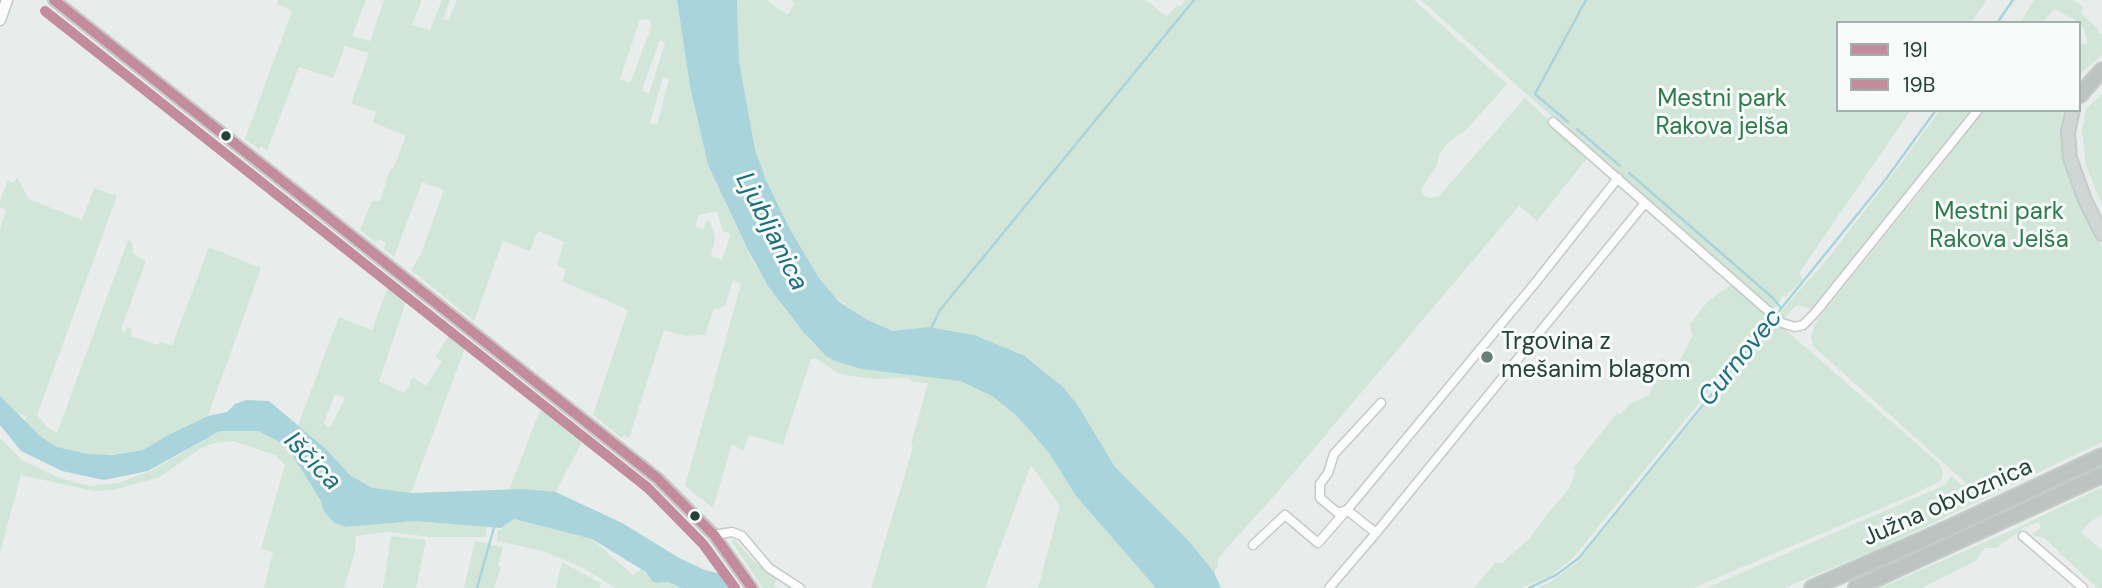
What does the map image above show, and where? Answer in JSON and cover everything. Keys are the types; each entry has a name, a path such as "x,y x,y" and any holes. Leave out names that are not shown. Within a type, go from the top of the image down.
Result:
{"highway":[{"path":"2081,93 2102,70"},
{"name":"Južna obvoznica","path":"1812,588 2102,456"},
{"name":"Južna obvoznica","path":"1856,588 2102,475"}],"main road":[{"path":"54,0 657,478 714,535 752,588"},
{"path":"2073,112 2068,132 2070,158 2102,234"}],"street":[{"path":"0,20 7,0"},
{"path":"1553,122 1782,323 1800,327 1815,313 1976,112"},
{"path":"1252,545 1284,515 1318,543 1536,282 1618,178"},
{"path":"1329,588 1645,203"},
{"path":"1347,510 1338,513 1320,498 1320,484 1328,472 1330,459 1381,404"},
{"path":"1347,510 1376,533"},
{"path":"714,535 732,532 742,536 769,568 800,588"},
{"path":"2023,536 2083,588"}],"green space":[{"path":"278,0 366,0 352,36 370,41 384,0 422,0 412,25 430,30 442,0 450,0 443,19 448,20 457,0 677,0 690,87 708,165 753,262 812,343 835,361 876,371 960,381 992,396 1017,416 1049,453 1076,496 1157,588 1038,588 1060,506 1031,465 985,588 871,588 913,447 911,444 928,383 913,382 907,378 874,379 845,375 817,359 811,359 783,445 749,435 743,451 732,444 713,508 685,486 741,284 733,280 726,304 720,309 714,308 705,335 685,336 664,330 629,438 624,435 622,438 593,415 628,310 562,281 566,270 557,265 564,242 538,231 530,251 503,241 474,321 411,270 421,254 444,190 422,182 394,257 383,248 386,244 381,239 376,242 360,230 372,201 380,201 390,169 393,169 406,136 373,122 376,112 351,103 369,53 345,46 333,78 299,67 267,151 245,139 292,11 277,4","holes":["648,19 651,28 630,83 620,79 640,20","660,40 665,43 649,94 642,90","663,77 669,79 657,125 650,123","717,211 723,231 731,234 722,260 711,256 715,238 710,221 706,220 703,229 695,226 699,215"]},
{"path":"737,0 767,0 787,15 795,4 791,0 1146,0 1167,17 1185,0 1414,0 1507,84 1467,129 1448,143 1422,188 1422,194 1430,198 1439,196 1525,98 1588,157 1537,221 1519,206 1226,549 1218,559 1218,567 1214,572 1187,539 1115,467 1077,404 1063,387 1026,356 928,327 894,331 866,319 834,297 819,278 790,229 766,180 755,149 739,61"},
{"name":"Mestni park Rakova jelša","path":"1421,0 1986,1 1972,21 1836,21 1836,112 1910,112 1799,273 1803,279 1783,296 1774,310"},
{"path":"2034,0 2074,0 2083,7 2081,13 2097,28 2099,34 2102,33 2102,55 2081,73 2081,45 2088,43 2081,21 2054,9 2044,21 2021,21"},
{"path":"2102,94 2102,204 2086,166 2082,131 2086,109"},
{"path":"1939,112 1972,112 1812,309 1797,305 1783,319 1778,315 1829,257"},
{"name":"Mestni park Rakova Jelša","path":"1982,112 2064,113 2061,141 2066,170 2102,247 2102,442 1878,549 1784,588 1706,588 1945,485 1951,476 1963,486 1966,483 1813,346 1811,337 1815,324 1826,309 1945,161 1945,157"},
{"path":"17,177 29,199 82,220 94,188 117,196 37,415 47,427 57,433 128,240 132,242 133,254 146,261 121,329 125,333 127,327 132,329 131,336 158,345 160,342 172,346 209,247 261,268 208,416 143,450 107,455 88,454 57,447 41,437 24,421 27,416 15,412 0,396 0,229 6,210 0,207 0,201 8,180 14,183"},
{"path":"391,279 409,293 379,381 405,393 413,377 426,386 442,362 435,357 452,327 468,340 411,493 380,491 351,476 298,425 339,317 372,330","holes":["335,394 345,398 330,428 324,423"]},
{"path":"1732,284 1770,316 1572,559 1550,576 1520,588 1474,588 1495,563 1502,563 1530,538 1569,489 1574,467 1617,413 1621,414 1630,404 1648,395 1660,372 1658,363 1662,358 1669,364 1680,361 1692,336 1690,324 1708,301"},
{"path":"1774,320 1940,464 1943,474 1941,480 1910,496 1693,588 1537,588 1552,581 1578,562"},
{"path":"546,402 586,434 556,492 509,490 538,415"},
{"path":"220,431 258,431 279,441 291,453 321,501 323,510 333,522 345,527 415,521 486,526 486,537 431,537 388,532 356,536 355,552 344,588 264,588 273,552 261,549 285,465 275,455 233,441 214,443 201,448 160,477 113,490 94,491 21,475 0,553 0,438 22,460 60,478 90,486 118,483 151,471"},
{"path":"2102,487 2102,514 2081,532 2102,550 2102,588 2097,588 2044,538 2031,535 2041,528 2039,522 2025,527 1996,548 1985,548 1975,562 1921,588 1880,588 2015,529"},
{"path":"514,519 592,539 633,575 641,569 656,583 668,582 682,588 616,588 583,568 543,551 497,541 497,532"},
{"path":"391,536 426,540 416,588 383,588"},
{"path":"733,538 755,562 777,579 774,585 779,588 763,588 732,542"},
{"path":"475,541 503,547 498,566 501,567 494,588 464,588"},
{"path":"562,562 601,583 600,588 556,588"}],"water":[{"name":"Ljubljanica","path":"677,0 737,0 739,61 755,149 766,180 790,229 819,278 838,301 866,319 893,331 928,327 974,335 1025,356 1063,387 1077,404 1115,467 1187,539 1214,572 1221,588 1156,588 1076,496 1049,453 1017,416 992,396 960,381 862,369 835,361 826,356 803,332 768,286 708,165 690,87"},
{"name":"Iščica","path":"0,396 41,437 57,447 88,454 112,455 143,450 166,436 208,416 227,412 235,404 246,400 269,401 326,449 351,476 373,488 411,493 522,489 556,492 622,523 681,559 705,570 725,575 739,588 682,588 668,582 656,583 646,572 592,539 514,519 501,528 415,521 345,527 333,522 323,510 321,501 291,453 278,441 258,431 220,431 148,471 104,480 62,471 21,451 0,425"}],"waterway":[{"path":"930,331 940,310 1194,0"},
{"path":"1568,122 1535,94 1586,0"},
{"name":"Curnovec","path":"1998,21 2013,0"},
{"name":"Curnovec","path":"1529,588 1556,575 1579,558 1886,179 1935,112"},
{"path":"1577,129 1620,166"},
{"path":"1629,173 1773,298 1781,308"},
{"path":"477,588 495,524"}],"transit line":[{"name":"19I","path":"54,0 657,478 714,535 752,588"},
{"name":"19B","path":"45,11 648,488 703,544 735,588"}],"place":[{"name":"Trgovina z mešanim blagom","path":"1487,357"}]}
